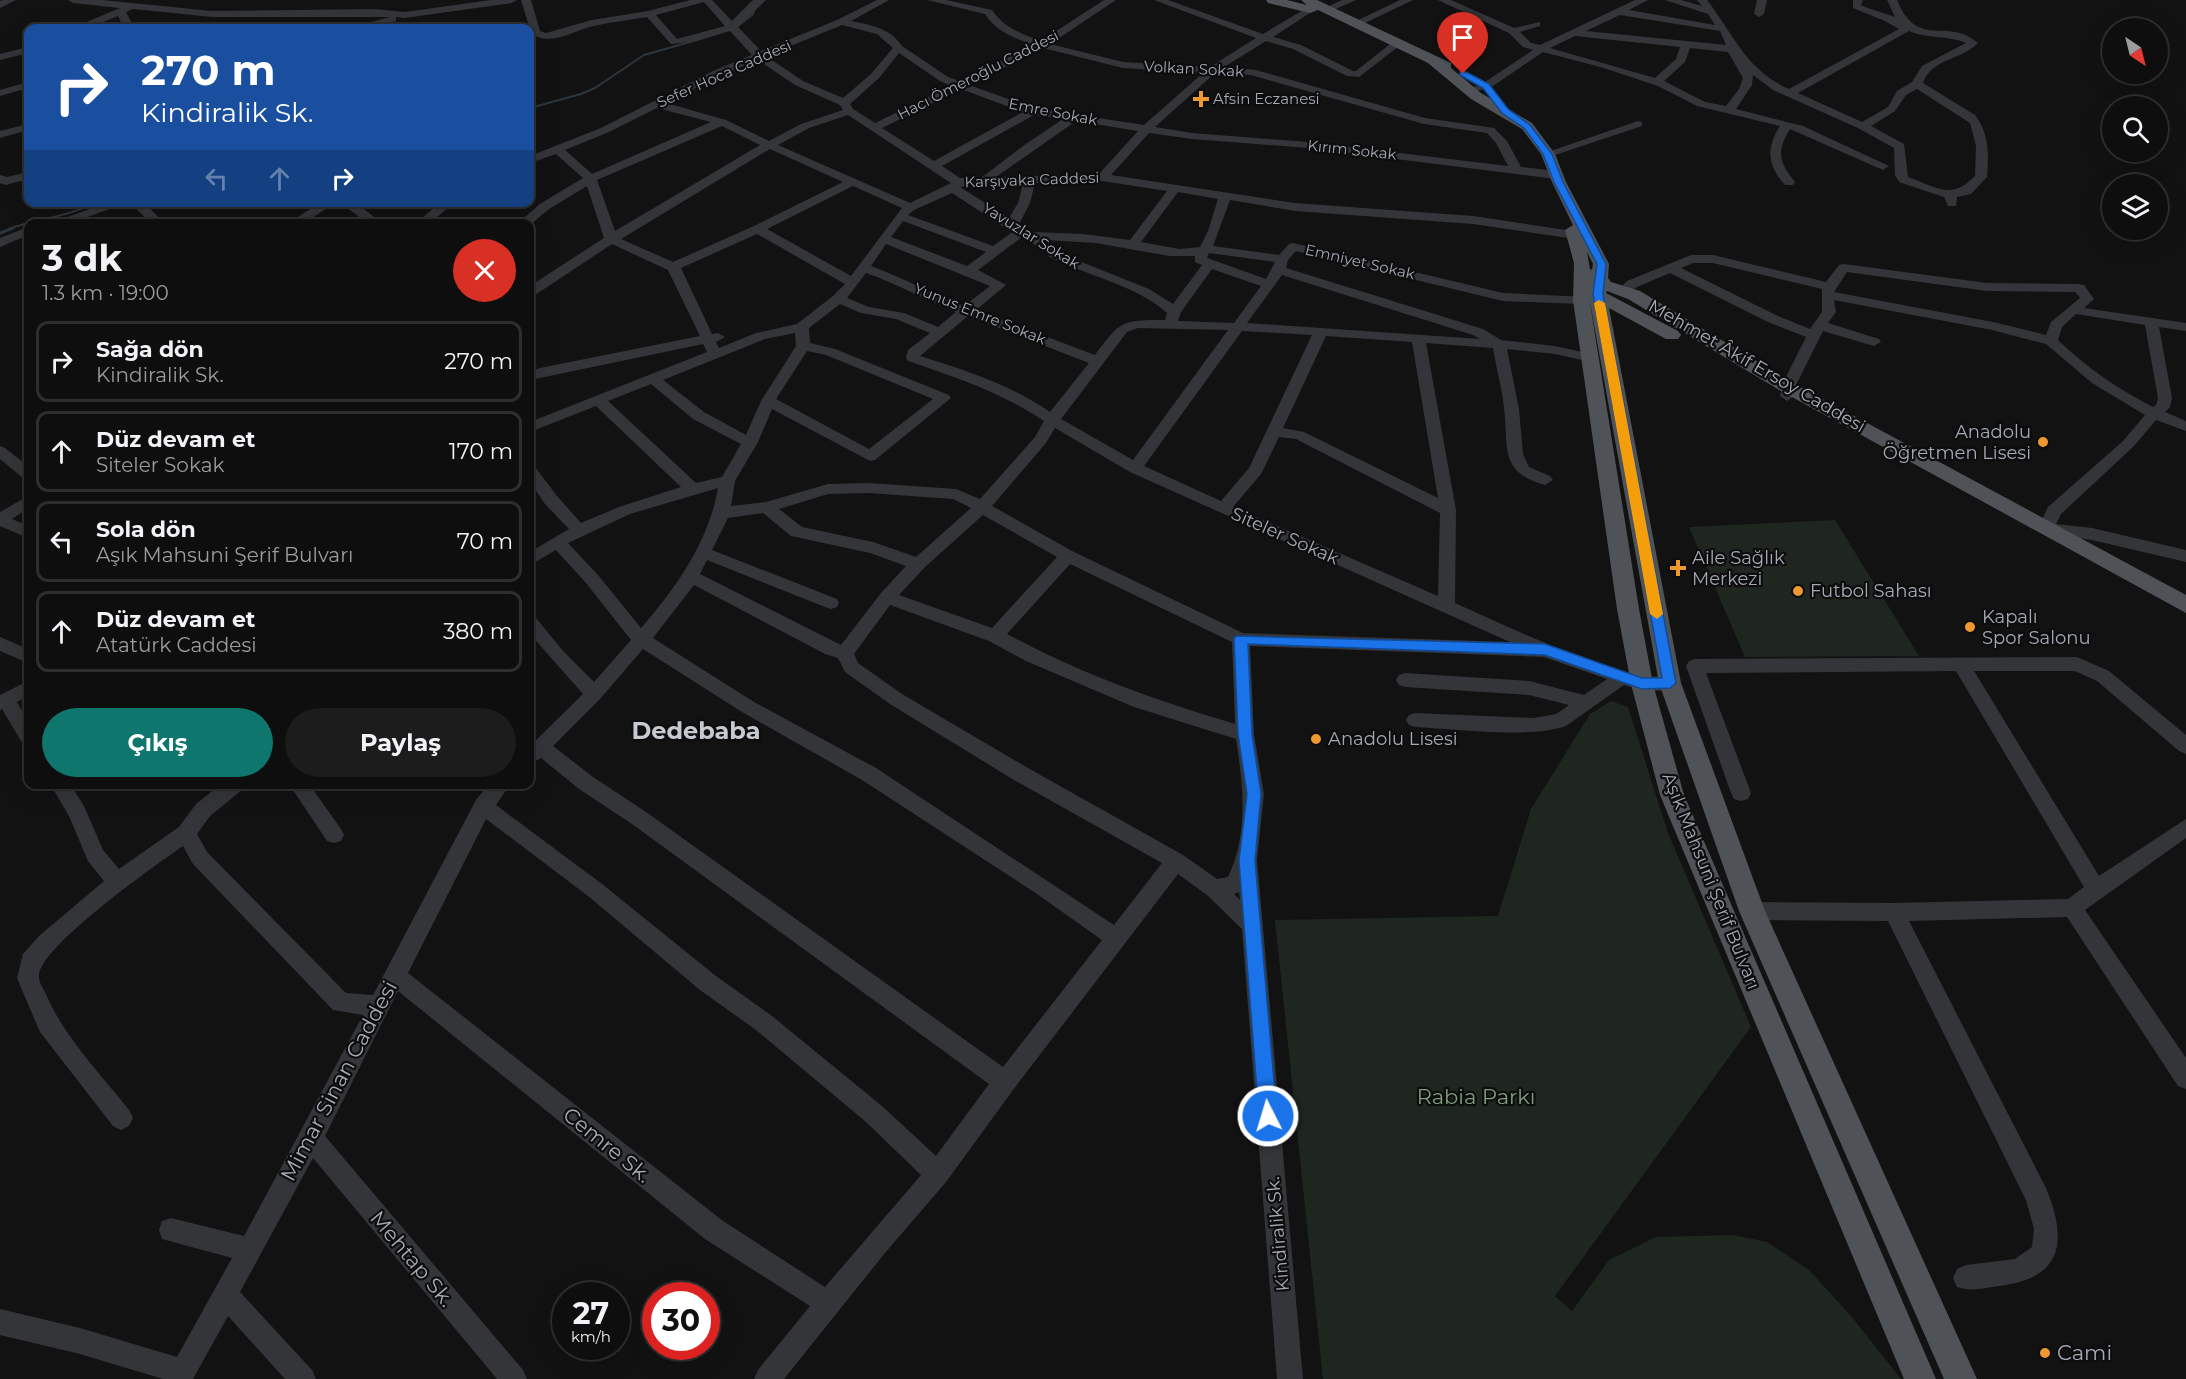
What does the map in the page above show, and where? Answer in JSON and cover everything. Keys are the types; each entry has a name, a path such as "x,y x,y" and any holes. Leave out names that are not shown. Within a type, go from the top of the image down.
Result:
{"main road":[{"path":"1272,0 1315,6 1357,23 1486,86 1505,111"},
{"path":"1433,60 1470,91 1527,126 1548,154 1590,283"},
{"name":"Aşık Mahsuni Şerif Bulvarı","path":"1557,178 1590,283 1670,683 1752,911 1961,1379"},
{"name":"Aşık Mahsuni Şerif Bulvarı","path":"1590,283 1591,358 1614,521 1631,681 1672,795 1920,1379"},
{"name":"Mehmet Âkif Ersoy Caddesi","path":"1590,283 1627,289 1787,392 2186,614"},
{"name":"Mehmet Âkif Ersoy Caddesi","path":"1590,283 1645,321 1787,392 2046,528 2186,605"}],"street":[{"path":"0,5 11,0"},
{"path":"73,0 110,4 127,3 149,8 212,14 435,12 510,0"},
{"path":"149,8 177,0"},
{"path":"257,0 261,14"},
{"path":"364,0 364,13"},
{"path":"526,0 533,24"},
{"path":"534,26 536,33 540,35 557,35 592,23 648,14 701,0"},
{"name":"Yavuzlar Sokak","path":"706,0 760,57 799,83 846,107 874,128 934,166 956,185 1054,251 1053,253 1084,269 1138,288 1163,300 1172,318"},
{"path":"648,14 675,42 731,27 744,17 752,5 761,0"},
{"name":"Sefer Hoca Caddesi","path":"534,158 605,130 717,73 841,22 884,0"},
{"name":"Volkan Sokak","path":"932,0 956,2 989,12 995,22 1011,33 1042,45 1123,65 1252,72 1424,121 1490,130 1501,141 1516,169"},
{"name":"Hacı Ömeroğlu Caddesi","path":"874,128 1042,45 1111,0"},
{"path":"1160,0 1263,38 1297,47 1352,74 1359,74 1398,43"},
{"path":"1102,177 1148,128 1212,70 1315,6 1351,0"},
{"path":"1357,23 1408,0"},
{"path":"1443,0 1513,31 1527,45 1657,82 1701,104 1787,124 1819,135 1858,158 1883,166"},
{"path":"1670,0 1711,12"},
{"path":"1702,0 1724,29 1733,49 1761,78 1899,146 1901,175 1904,179 1951,199 1967,192 1981,177 1980,134 1977,124 1971,117 1938,96 1919,75 1931,63 1973,44 1965,38 1932,34 1904,26 1898,19 1892,0"},
{"path":"1759,14 1762,0"},
{"path":"1790,94 1905,30 1889,19 1862,11 1856,6 1858,0"},
{"path":"1470,91 1486,86 1542,48 1622,12 1637,1"},
{"path":"90,24 121,11 127,3"},
{"path":"121,11 127,24"},
{"path":"365,24 398,11"},
{"path":"1622,12 1724,29"},
{"path":"212,14 213,24"},
{"name":"Emre Sokak","path":"841,22 879,32 896,43 898,48 944,79 1004,103 1032,111 1148,128"},
{"path":"1513,31 1536,24"},
{"path":"1575,33 1733,49"},
{"path":"1657,82 1681,60 1686,43"},
{"path":"534,289 611,239 769,145 846,107 898,48"},
{"path":"1729,110 1748,81 1748,75 1733,57 1733,49"},
{"path":"0,57 24,51"},
{"path":"1931,63 1941,72"},
{"path":"1862,126 1879,118 1900,98 1905,89 1927,85"},
{"path":"0,93 24,86"},
{"path":"1900,98 1938,96"},
{"path":"656,104 722,122 852,182 905,212 994,251"},
{"path":"934,166 1032,111"},
{"path":"985,180 1027,148 1073,118"},
{"path":"528,219 540,208 591,179 722,122"},
{"path":"1548,154 1638,124"},
{"path":"1787,124 1777,140 1775,163 1789,182"},
{"path":"0,135 24,128"},
{"name":"Kırım Sokak","path":"1148,128 1192,136 1308,145 1516,169 1557,178"},
{"path":"557,149 591,179 611,239 673,267 678,273 714,353"},
{"path":"6,184 24,177"},
{"name":"Karşıyaka Caddesi","path":"905,212 956,185 985,180 1102,177 1296,207 1473,220 1575,235"},
{"path":"1022,230 1024,203 1030,178"},
{"path":"673,267 758,230 852,182"},
{"path":"1133,244 1174,188"},
{"path":"1225,196 1206,249 1200,259 1270,285"},
{"path":"70,219 107,207"},
{"path":"141,207 154,219"},
{"path":"301,219 322,207"},
{"path":"352,207 370,219"},
{"path":"427,219 443,207"},
{"path":"534,426 714,353 761,336 801,327 838,299 854,283 905,212"},
{"path":"758,230 854,283"},
{"path":"969,272 1022,230 1157,249 1198,253 1206,249 1280,265 1270,285 1135,468"},
{"path":"0,243 24,233"},
{"path":"838,299 866,310 899,316 939,332 999,285 884,239"},
{"name":"Emniyet Sokak","path":"1501,345 1478,332 1280,265 1293,247 1503,297 1590,283"},
{"path":"1627,289 1632,284 1691,259 1713,259 1828,291 1993,326 2051,341 2071,362 2098,382 2154,413 2186,426"},
{"path":"1172,318 1209,263"},
{"name":"Yunus Emre Sokak","path":"863,268 1097,361"},
{"path":"1671,268 1762,314 1815,330 1874,342"},
{"path":"1787,392 1815,330 1829,312 1828,291 1844,268 1987,287 2079,288 2087,298 2056,325 2051,341"},
{"path":"2073,310 2186,327"},
{"path":"845,653 887,597 918,564 982,507 1041,440 1052,420 1122,329 1172,318 1238,328 1501,345 1591,358"},
{"path":"2151,322 2165,398 2163,407 2154,413 2128,444 2054,511 2046,528 2092,534 2186,556"},
{"path":"801,327 803,346 768,401 750,442 727,481 722,513 692,576 662,616 594,694 535,752 639,818 1005,1082"},
{"name":"Siteler Sokak","path":"939,332 913,353 913,358 968,376 1033,407 1135,468 1545,650 1631,681 1670,683"},
{"path":"1223,509 1257,470 1320,333"},
{"path":"534,375 708,338 761,336"},
{"path":"1418,339 1448,510 1446,607"},
{"path":"1501,345 1512,410 1514,452 1521,467 1532,478 1545,480"},
{"path":"768,401 792,411 870,456 944,398 830,352 803,346"},
{"path":"654,378 665,390 714,425 750,442"},
{"path":"597,400 627,425 692,489"},
{"path":"1276,432 1299,435 1448,510"},
{"path":"0,451 24,471"},
{"path":"534,477 551,500 578,529"},
{"path":"534,556 578,529 631,507 727,481"},
{"path":"722,513 766,507 828,489 869,488 956,495 982,507 1068,556 1241,639 1545,650"},
{"path":"0,520 24,504"},
{"path":"766,507 797,532 873,548 918,564"},
{"path":"0,520 24,530"},
{"path":"554,543 561,546 592,579 640,639 748,707 868,774 1044,888 1117,939"},
{"path":"702,552 831,603"},
{"path":"995,636 1068,556"},
{"path":"692,576 831,649 845,653"},
{"path":"887,597 995,636 1032,656 1140,702 1245,734"},
{"path":"534,627 557,656 594,694"},
{"name":"Kindiralik Sk.","path":"1241,639 1245,734 1254,794 1247,861 1290,1379"},
{"path":"0,644 24,654"},
{"path":"845,653 851,667 896,699 1021,774 1176,861 1214,889 1252,925"},
{"path":"1742,793 1695,666 2077,664 2103,676 2186,746"},
{"path":"1961,665 2096,889"},
{"path":"1405,680 1529,688 1584,702"},
{"path":"1416,720 1534,725 1560,721 1584,702 1593,700 1631,681"},
{"path":"24,690 3,702 24,731"},
{"path":"62,789 77,812 95,855 117,882"},
{"path":"121,1118 48,1025 28,978 31,961 46,943 117,882 186,833 203,810 229,789"},
{"path":"302,789 334,835"},
{"name":"Mimar Sinan Caddesi","path":"181,1375 311,1138 483,806 497,789"},
{"path":"483,806 595,890 708,983 772,1029 874,1114 939,1174"},
{"path":"186,833 200,858 341,1003 378,1006"},
{"path":"1752,911 1894,912 2072,908 2096,889 2182,837"},
{"path":"767,1379 876,1244 939,1174 1005,1082 1176,861"},
{"path":"1214,889 1234,885 1247,861"},
{"path":"2072,908 2186,1078"},
{"path":"1894,912 2037,1197 2046,1229 2044,1253 2020,1271 1966,1278"},
{"name":"Cemre Sk.","path":"394,975 714,1230 828,1304"},
{"name":"Mehtap Sk.","path":"311,1138 514,1379"},
{"path":"171,1230 248,1250"},
{"path":"226,1295 303,1379"},
{"path":"0,1322 80,1341 181,1375"}],"green space":[{"name":"Futbol Sahası","path":"1835,520 1919,656 1745,657 1689,527"},
{"name":"Rabia Parkı","path":"1611,701 1628,707 1668,833 1751,1027 1555,1296 1572,1311 1609,1260 1656,1237 1733,1235 1767,1242 1809,1270 1851,1316 1901,1379 1323,1379 1275,920 1498,916 1531,809 1590,714"}],"waterway":[{"path":"738,26 752,15 755,9"},
{"path":"534,107 595,88 644,55 697,40"},
{"path":"43,219 86,207"},
{"path":"9,229 24,224"},
{"path":"0,233 13,228"}],"slow traffic":[{"path":"1599,303 1657,614"}],"place":[{"name":"Afsin Eczanesi","path":"1201,99"},
{"name":"Anadolu Öğretmen Lisesi","path":"2043,442"},
{"name":"Aile Sağlık Merkezi","path":"1678,568"},
{"name":"Futbol Sahası","path":"1798,591"},
{"name":"Kapalı Spor Salonu","path":"1970,627"},
{"name":"Anadolu Lisesi","path":"1316,739"},
{"name":"Cami","path":"2045,1353"}],"district":[{"name":"Dedebaba","path":"696,731"}],"route":[{"path":"1268,1116 1247,861 1254,794 1245,734 1241,639 1545,650 1642,684 1670,683 1598,294 1601,264 1558,182 1548,154 1527,126 1505,111 1486,86 1463,74"}]}
